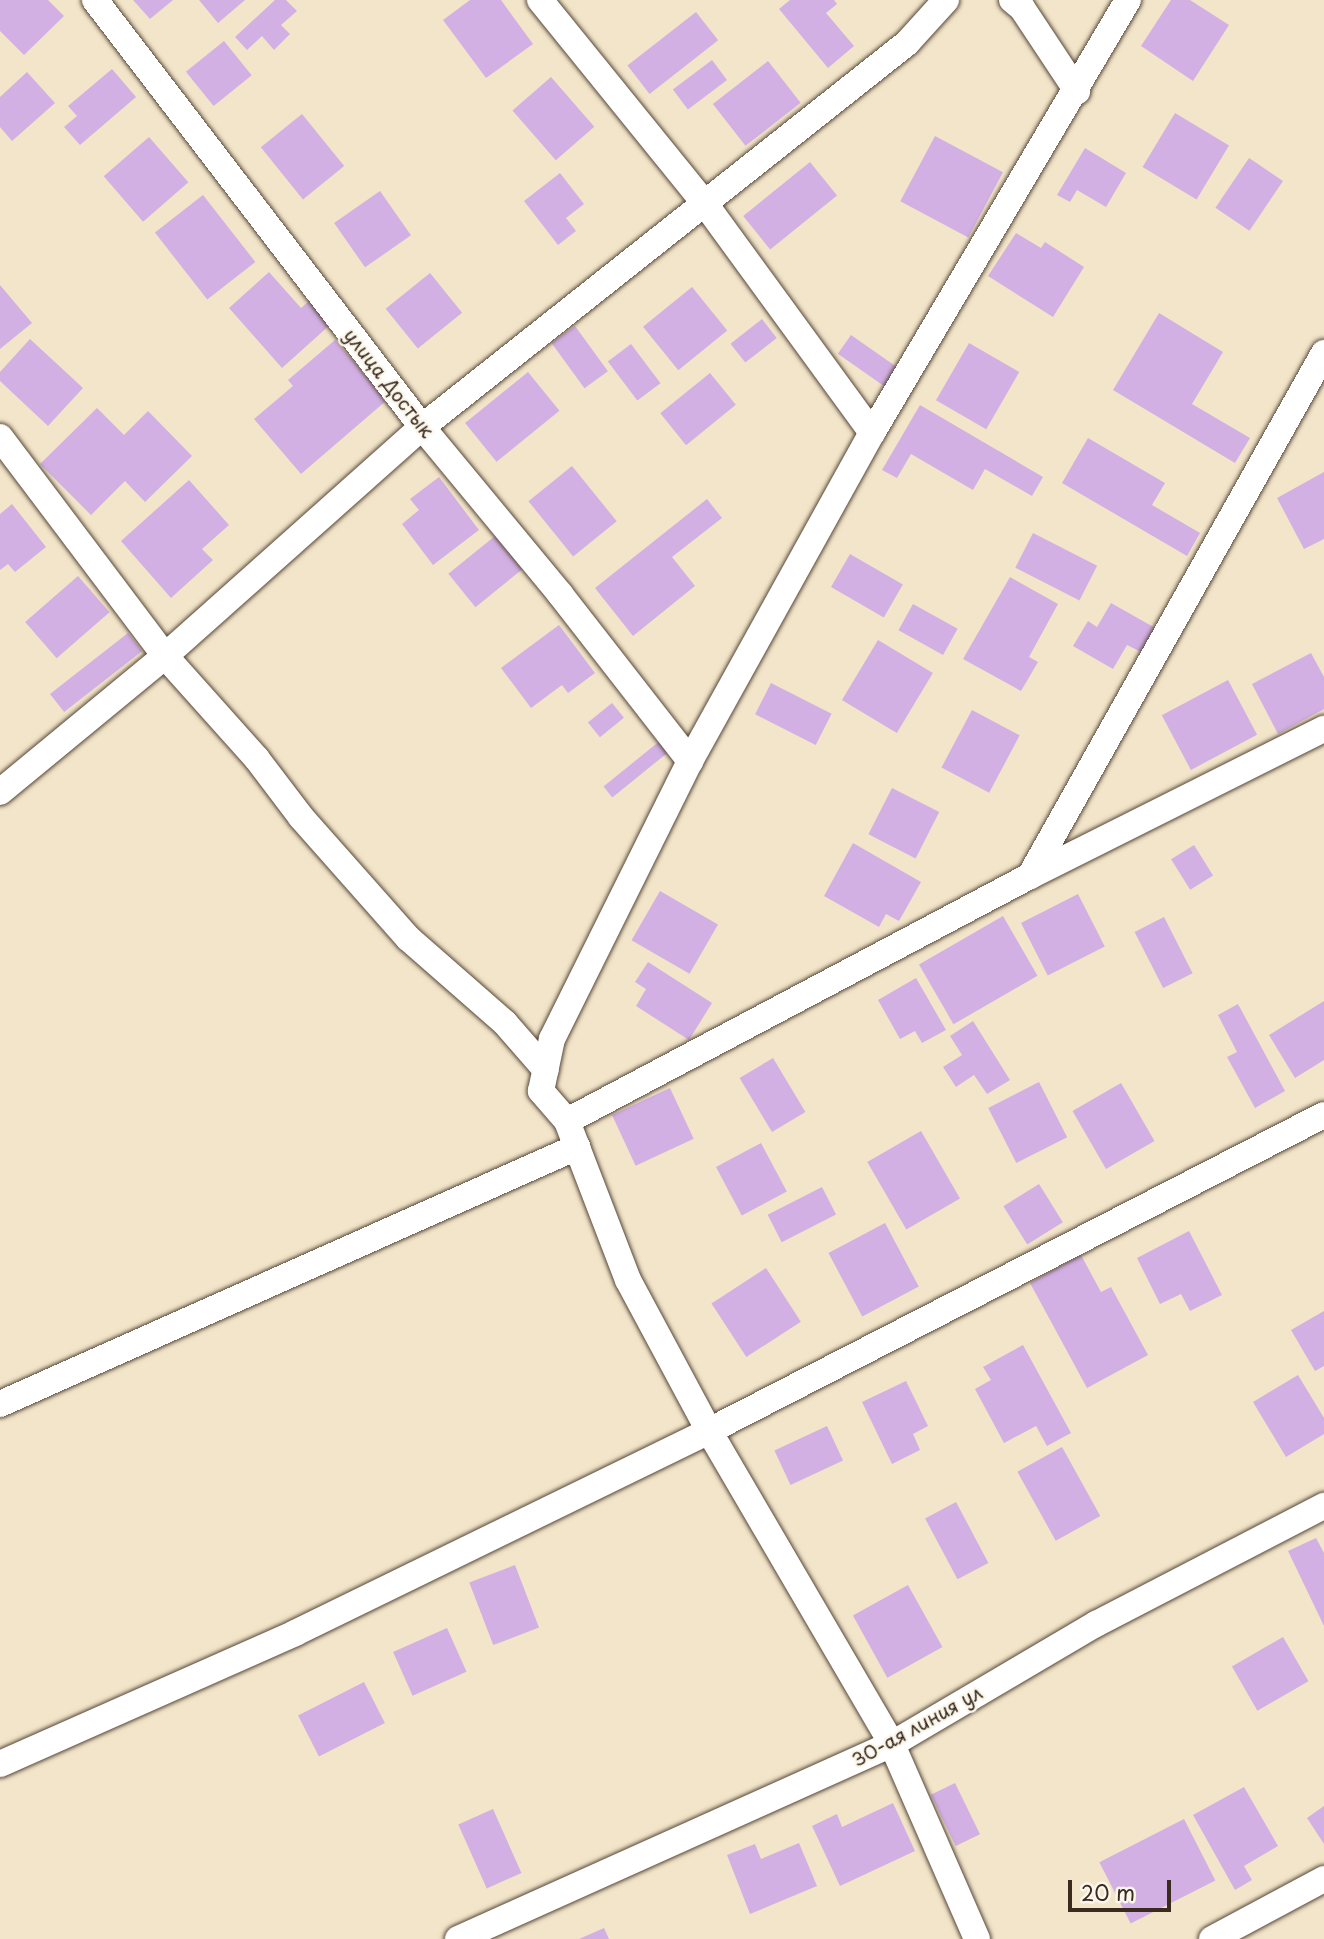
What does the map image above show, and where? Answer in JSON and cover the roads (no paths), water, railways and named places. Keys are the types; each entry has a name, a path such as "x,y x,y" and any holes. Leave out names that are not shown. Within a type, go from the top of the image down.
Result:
{"street":[{"name":"улица Достык","path":"95,0 422,428 561,594 690,761"},
{"path":"540,0 703,201 872,433"},
{"path":"0,792 165,656 422,428 703,201 907,43 946,0"},
{"path":"1012,0 1022,8 1077,91"},
{"path":"977,1939 892,1744 709,1431 628,1280 567,1121 541,1091 552,1039 690,761 872,433 1077,91 1128,0"},
{"path":"1030,876 1324,354"},
{"path":"0,437 165,656 408,938 505,1023 546,1070"},
{"path":"567,1121 1030,876 1324,729"},
{"path":"0,1764 295,1633 709,1431 1324,1115"},
{"path":"0,1404 577,1147"},
{"name":"30-ая линия ул","path":"458,1939 892,1744 1096,1624 1324,1506"},
{"path":"1212,1939 1324,1879"}]}
